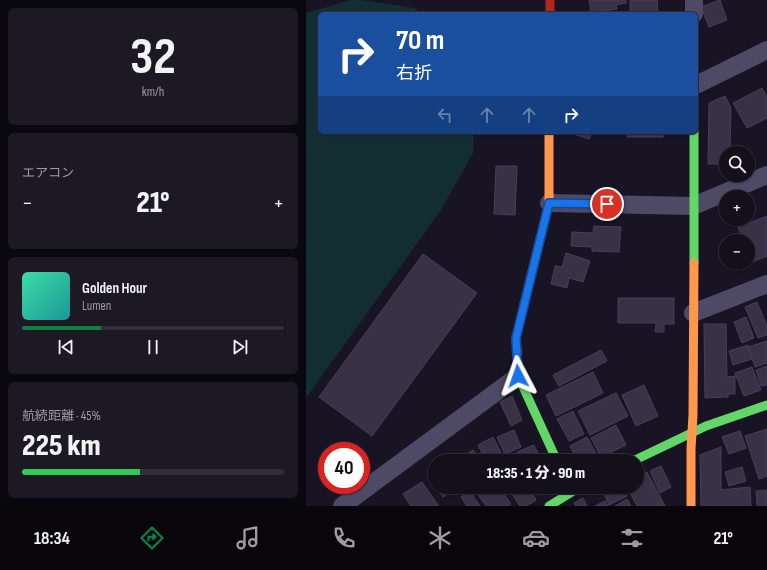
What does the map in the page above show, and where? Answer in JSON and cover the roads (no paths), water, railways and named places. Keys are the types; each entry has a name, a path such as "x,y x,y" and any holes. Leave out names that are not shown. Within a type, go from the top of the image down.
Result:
{"street":[{"path":"550,0 550,12"},
{"path":"694,0 694,12"},
{"path":"698,85 767,50"},
{"path":"549,134 549,203 516,338 518,376 554,454"},
{"path":"691,506 694,134"},
{"path":"549,203 693,206 767,175"},
{"path":"693,313 767,284"},
{"path":"342,506 518,376"},
{"path":"644,455 711,424 767,406"},
{"path":"549,506 564,494"}]}
